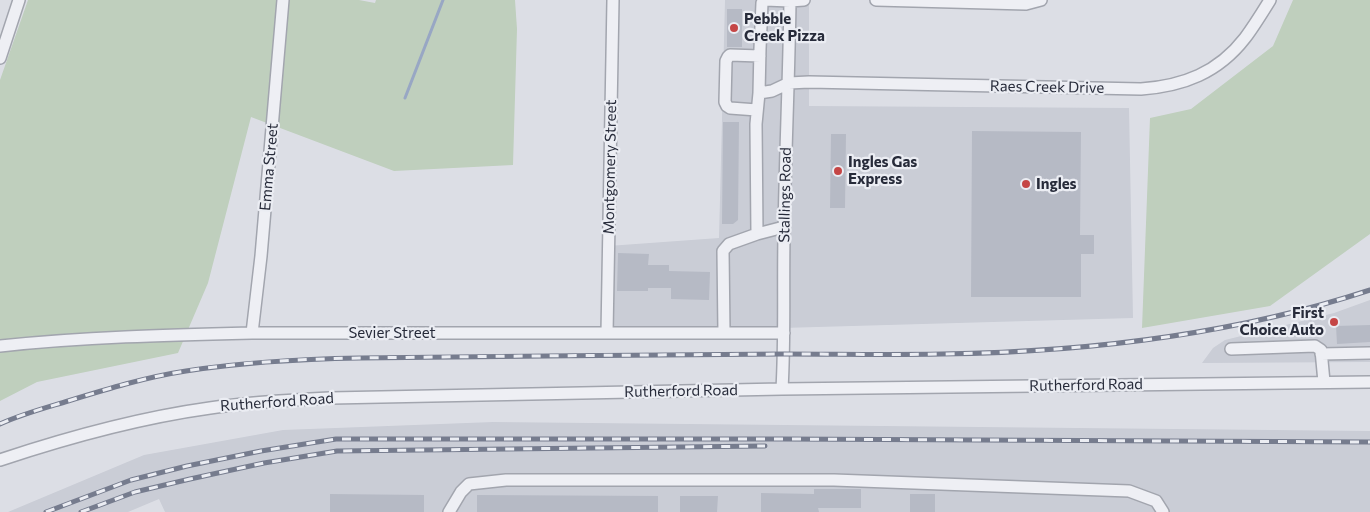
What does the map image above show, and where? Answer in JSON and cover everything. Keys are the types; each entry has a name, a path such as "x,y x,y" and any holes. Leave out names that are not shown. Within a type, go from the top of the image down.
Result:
{"street":[{"path":"0,58 19,0"},
{"name":"Emma Street","path":"252,333 261,256 283,0"},
{"name":"Montgomery Street","path":"607,333 613,0"},
{"path":"757,234 756,124 762,3 765,0 804,0"},
{"path":"876,0 1026,4 1041,0"},
{"name":"Raes Creek Drive","path":"759,93 772,91 788,83 809,82 1141,89 1168,86 1195,78 1226,58 1245,38 1270,0"},
{"name":"Stallings Road","path":"782,389 790,1"},
{"path":"757,110 730,108 727,106 725,102 726,61 730,55 760,56"},
{"path":"724,333 723,252 729,244 784,227"},
{"name":"Sevier Street","path":"0,346 78,339 252,333 784,332"},
{"path":"1231,349 1314,346 1320,350 1324,382"},
{"path":"1321,354 1370,353"},
{"name":"Rutherford Road","path":"0,460 79,435 118,425 166,415 268,401 331,398 782,389 1370,382"},
{"path":"449,512 469,484 506,480 834,480 1129,491 1156,502 1163,512"}],"shaded area":[{"path":"725,0 809,0 809,106 1129,108 1133,318 607,333 608,246 719,238"},
{"name":"First Choice Auto","path":"1370,300 1370,362 1202,363 1213,348 1225,340 1334,313"},
{"path":"493,422 1370,431 1370,512 165,512 159,499 128,512 8,512 144,455 283,430"}],"green space":[{"path":"28,0 359,0 375,3 376,0 515,0 517,29 513,165 394,171 251,117 208,283 178,353 37,382 0,401 0,80"},
{"path":"1293,0 1370,0 1370,234 1270,306 1142,328 1150,118 1191,109 1273,46"}],"building":[{"name":"Pebble Creek Pizza","path":"727,9 742,9 742,47 727,47"},
{"path":"723,122 739,122 738,220 733,224 722,224"},
{"name":"Ingles","path":"972,131 1081,132 1080,235 1094,235 1094,254 1081,254 1081,297 971,297"},
{"name":"Ingles Gas Express","path":"831,134 846,134 845,208 830,208"},
{"path":"618,253 649,254 648,265 669,265 669,271 710,272 709,300 671,299 671,288 648,288 648,291 617,291"},
{"path":"1370,325 1370,342 1337,344 1336,326"},
{"path":"814,489 861,489 861,508 818,508 819,512 761,512 761,493 814,494"},
{"path":"330,494 424,495 424,512 330,512"},
{"path":"910,494 935,494 935,512 910,512"},
{"path":"477,495 658,496 658,512 477,512"},
{"path":"680,496 718,496 717,512 680,512"}],"waterway":[{"path":"405,98 443,0"}],"railway":[{"path":"0,424 34,411 141,380 230,365 360,358 996,353 1105,345 1159,338 1266,319 1370,290"},
{"path":"46,512 131,480 261,451 336,439 1370,442"},
{"path":"81,512 135,492 264,463 337,451 765,446"}],"place":[{"name":"Pebble Creek Pizza","path":"734,28"},
{"name":"Ingles Gas Express","path":"838,171"},
{"name":"Ingles","path":"1026,184"},
{"name":"First Choice Auto","path":"1334,322"}]}
